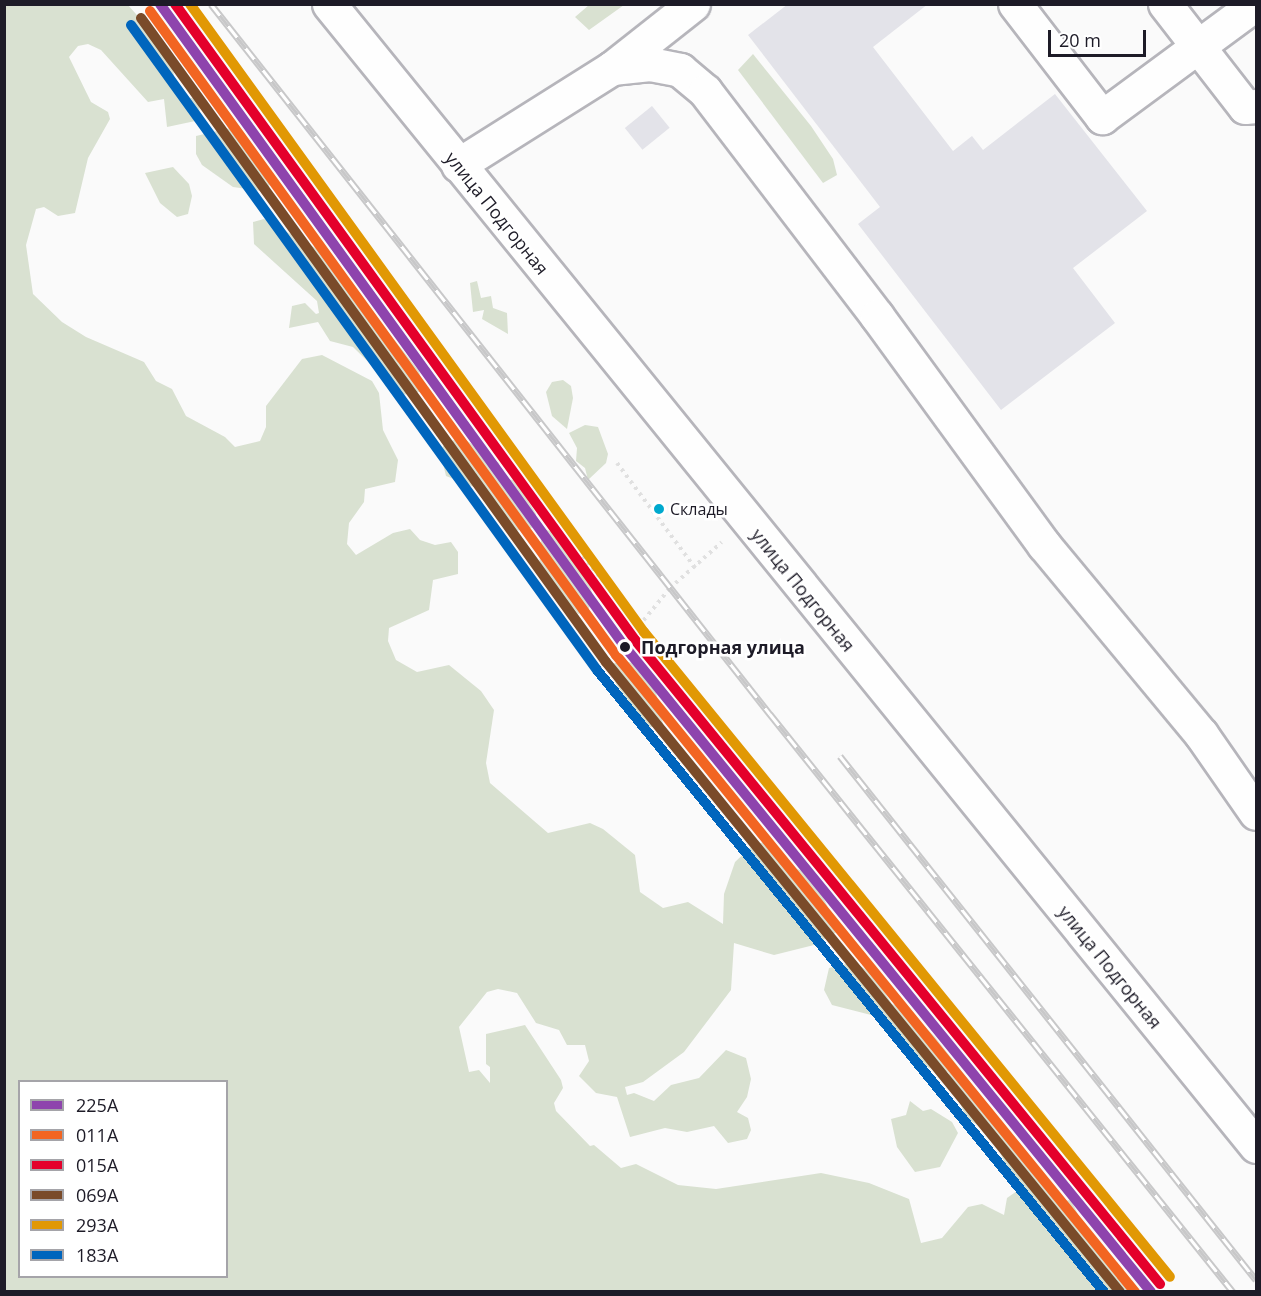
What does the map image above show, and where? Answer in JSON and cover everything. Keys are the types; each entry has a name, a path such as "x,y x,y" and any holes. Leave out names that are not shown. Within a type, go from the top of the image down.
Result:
{"main road":[{"name":"улица Подгорная","path":"329,4 744,519 1257,1146"},
{"path":"458,165 612,68 693,4"},
{"path":"1015,4 1102,117 1255,4"},
{"path":"1165,4 1245,106 1257,106"},
{"path":"612,68 650,64 680,70 705,91 877,316 1044,545 1201,734 1257,813"}],"path":[{"path":"617,463 696,568"},
{"path":"639,626 670,588 696,568 744,519"},
{"path":"583,556 717,723"}],"green space":[{"path":"5,4 128,5 165,47 173,67 176,96 199,99 200,120 167,127 164,99 148,102 101,50 88,44 78,46 69,57 91,102 108,112 110,119 88,158 75,213 58,216 44,207 36,209 26,245 33,294 62,322 86,337 144,362 156,381 172,389 186,416 225,437 235,447 260,441 266,427 266,406 302,359 322,355 372,381 379,393 383,430 398,460 395,482 365,489 364,502 349,523 347,544 356,555 393,533 410,529 420,540 435,545 451,542 458,552 458,574 433,580 429,610 389,628 388,641 396,660 417,672 449,665 481,691 494,710 486,763 490,783 548,833 590,823 603,829 635,855 640,892 663,908 688,902 723,924 724,894 735,862 753,845 764,842 797,869 812,874 834,920 837,932 814,945 774,955 734,943 731,990 684,1052 643,1082 625,1087 627,1095 634,1093 654,1101 671,1085 699,1078 726,1050 746,1058 751,1079 747,1097 737,1112 748,1118 751,1130 747,1139 728,1143 714,1126 687,1132 665,1128 630,1137 617,1097 596,1093 579,1076 589,1061 585,1045 567,1045 559,1030 536,1023 517,993 498,989 487,992 459,1027 469,1072 479,1070 490,1083 490,1067 486,1064 486,1034 525,1025 561,1080 563,1088 554,1103 556,1111 590,1146 594,1145 621,1168 636,1164 678,1185 716,1189 821,1173 869,1183 909,1199 921,1243 942,1238 968,1207 982,1204 1004,1215 1007,1198 1017,1191 992,1134 966,1118 948,1072 929,1068 881,1027 875,1016 832,1005 824,990 829,968 854,962 873,974 892,1004 907,1009 935,1037 1063,1201 1071,1200 1086,1231 1137,1291 5,1291"},
{"path":"589,5 624,5 589,30 575,17"},
{"path":"753,54 811,126 833,159 837,175 823,183 738,70"},
{"path":"230,128 270,170 269,192 233,187 202,165 196,154 196,136"},
{"path":"173,167 189,184 192,196 188,214 177,217 160,203 145,173"},
{"path":"264,219 319,250 363,311 385,328 419,371 424,391 402,395 353,347 330,341 318,322 289,328 292,306 305,303 316,314 319,313 317,301 254,244 253,222"},
{"path":"477,281 481,298 491,296 493,308 507,313 508,334 482,319 484,310 473,312 470,283"},
{"path":"563,380 571,386 573,398 567,429 552,416 546,392 552,382"},
{"path":"585,425 598,427 608,454 606,463 588,480 585,468 576,461 577,448 569,433"},
{"path":"463,438 499,463 503,479 516,480 536,514 535,527 515,531 479,489 446,476 440,451 446,442"},
{"path":"542,528 557,534 572,560 588,577 593,597 588,611 578,614 539,567"},
{"path":"623,661 642,665 655,688 663,724 648,728 616,684 611,664"},
{"path":"910,1101 923,1111 931,1109 952,1122 958,1133 940,1167 915,1172 897,1147 891,1119 906,1115"}],"building":[{"path":"788,4 928,4 873,47 953,151 972,136 983,150 1055,94 1147,211 1073,268 1115,323 1001,410 858,224 880,207 748,35"},
{"path":"652,106 670,128 642,150 625,128"}],"railway":[{"path":"211,4 770,714 1233,1292"},
{"path":"840,756 1256,1280"}],"transit line":[{"name":"225А","path":"160,4 625,647 1151,1292"},
{"name":"015А","path":"175,4 635,640 1160,1284"},
{"name":"293А","path":"190,4 644,632 1170,1277"},
{"name":"011А","path":"150,11 616,655 1135,1292"},
{"name":"069А","path":"141,18 606,662 1120,1292"},
{"name":"183А","path":"131,25 597,670 1104,1292"}],"place":[{"name":"Склады","path":"659,509"},
{"name":"Подгорная улица","path":"625,647"}]}
